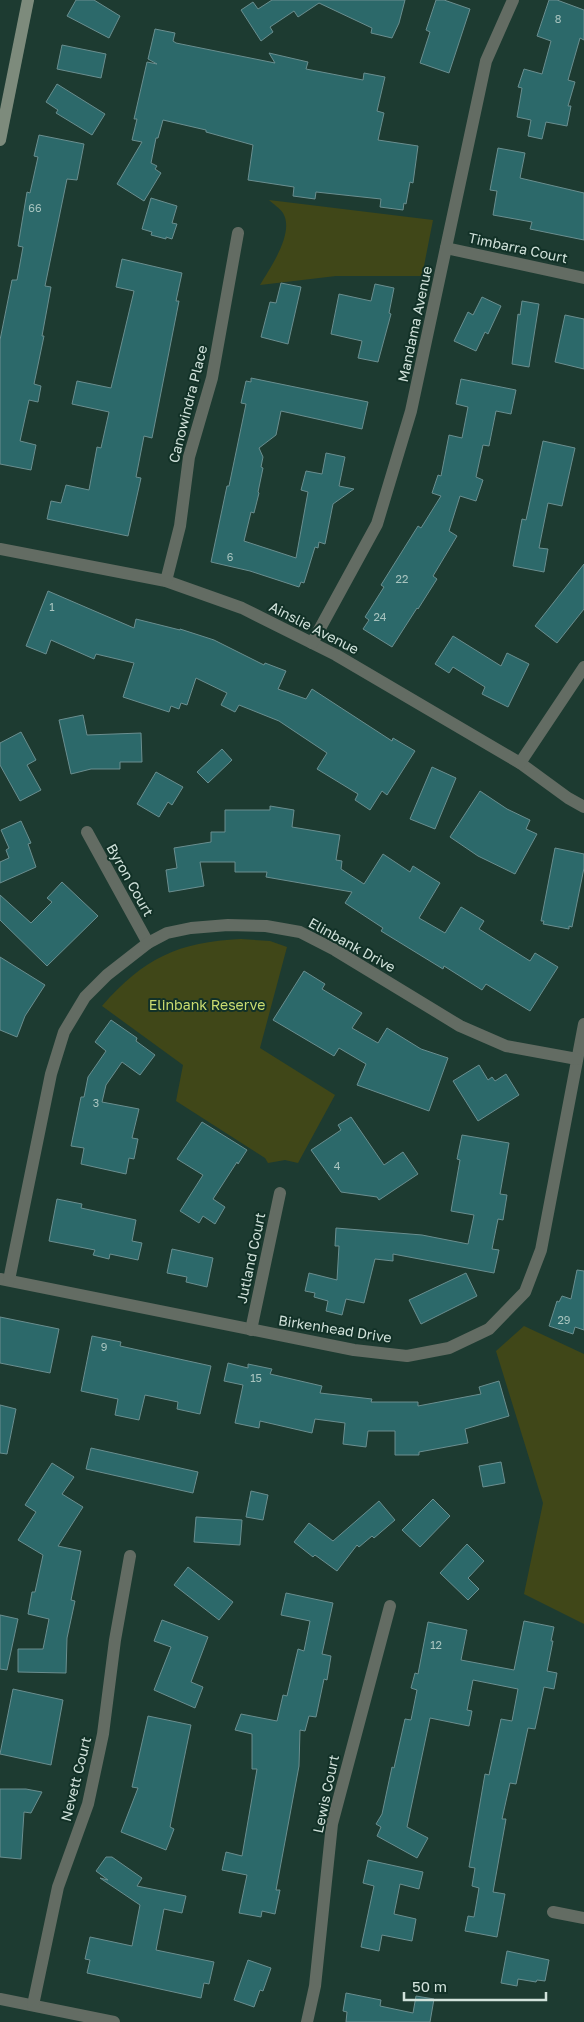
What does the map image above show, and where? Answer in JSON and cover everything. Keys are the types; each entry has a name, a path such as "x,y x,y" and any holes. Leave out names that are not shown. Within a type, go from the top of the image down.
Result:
{"main road":[{"path":"0,138 28,0"}],"street":[{"name":"Mandama Avenue","path":"312,642 377,524 411,411 486,62 513,0"},
{"name":"Canowindra Place","path":"166,581 180,526 189,457 212,378 238,233"},
{"name":"Timbarra Court","path":"446,248 584,278"},
{"name":"Ainslie Avenue","path":"0,550 166,581 242,608 336,654 520,763 568,798 584,807"},
{"path":"520,763 584,667"},
{"name":"Byron Court","path":"87,832 148,942"},
{"name":"Elinbank Drive","path":"4,1279 51,1074 64,1032 85,997 107,975 148,942 167,933 191,928 228,925 266,926 300,932 335,950 469,1030 506,1046 577,1059"},
{"name":"Birkenhead Drive","path":"4,1279 354,1350 407,1356 448,1348 489,1329 525,1292 541,1250 584,1024"},
{"name":"Jutland Court","path":"251,1330 280,1193"},
{"name":"Nevett Court","path":"33,2005 58,1887 88,1804 103,1734 115,1640 130,1556"},
{"name":"Lewis Court","path":"307,2022 316,1976 332,1824 390,1606"},
{"path":"553,1912 584,1918"},
{"path":"0,1998 114,2022"}],"green space":[{"path":"269,200 433,220 422,276 336,276 260,285 280,250 286,230 286,221 283,213"},
{"name":"Elinbank Reserve","path":"241,939 270,941 287,947 260,1048 335,1095 298,1163 285,1160 268,1163 265,1158 176,1101 183,1065 102,1006 117,989 133,976 148,964 164,956 199,944"},
{"path":"524,1326 584,1354 584,1624 524,1594 543,1503 496,1351"}],"building":[{"path":"76,0 94,0 120,16 109,38 67,16"},
{"path":"272,0 405,0 399,23 392,38 371,33 372,28 319,3 298,17 294,11 270,27 273,32 261,41 241,10 253,2 258,9"},
{"path":"436,0 444,0 470,9 449,73 420,63 430,32 426,30"},
{"path":"549,0 557,0 584,10 584,40 580,38 568,80 575,82 568,106 571,106 567,126 546,122 542,139 528,136 531,120 517,117 522,88 518,87 524,69 542,74 551,41 537,36"},
{"path":"155,29 175,33 173,41 176,43 275,63 269,53 308,62 306,69 363,80 364,73 385,77 377,111 384,113 378,140 418,146 413,183 410,182 403,210 380,207 381,199 316,192 315,199 293,196 294,187 248,180 253,145 206,132 206,130 163,120 158,138 156,138 151,163 157,166 155,169 161,173 144,201 117,184 142,142 132,140 137,119 134,119 147,62 157,64 148,59"},
{"path":"62,45 106,54 101,78 57,69"},
{"path":"57,84 105,114 92,135 56,113 58,110 46,102"},
{"path":"39,135 84,144 77,180 67,179 45,286 51,287 42,336 44,336 34,384 41,386 38,402 29,400 20,441 36,445 31,470 0,464 0,340 12,280 17,280 23,247 18,246 27,192 30,193 38,157 34,156"},
{"path":"498,148 525,153 520,178 584,193 584,240 530,229 532,222 493,215 497,191 490,190"},
{"path":"151,198 177,206 172,223 177,224 172,239 151,235 152,232 142,229"},
{"path":"122,259 182,273 176,301 179,301 152,438 144,436 136,477 141,478 128,536 47,519 51,501 61,503 66,485 89,490 97,447 101,448 109,412 72,404 77,381 111,388 134,291 116,287"},
{"path":"281,283 301,287 288,344 261,337 270,302 276,303"},
{"path":"375,284 394,288 389,313 391,314 378,362 358,358 362,341 331,334 339,294 371,301"},
{"path":"482,297 501,306 488,334 485,332 476,351 454,341 468,312 473,315"},
{"path":"522,301 539,304 529,367 512,364 518,314 520,315"},
{"path":"565,315 584,319 584,369 555,362"},
{"path":"251,378 368,402 362,429 281,411 276,435 259,448 263,457 261,467 263,468 259,493 254,513 251,512 244,541 296,558 308,492 301,490 306,471 322,474 326,453 345,457 339,486 354,489 333,504 325,544 319,542 318,548 315,547 304,583 301,582 299,587 250,571 211,562 246,404 241,403 246,381 251,382"},
{"path":"461,379 516,390 511,414 496,411 489,446 483,445 476,477 483,480 476,501 460,496 449,531 457,536 433,576 437,579 392,647 363,629 369,620 365,617 384,587 381,585 418,526 421,528 441,496 432,493 438,475 441,476 449,435 462,438 468,407 456,404"},
{"path":"543,441 575,448 562,506 548,503 539,548 548,549 544,572 513,566 522,519 526,520"},
{"path":"584,564 584,609 557,643 535,626"},
{"path":"48,591 134,628 136,619 180,629 214,640 264,665 265,663 286,671 278,689 306,699 312,689 392,741 393,738 415,751 387,795 382,791 370,810 355,800 358,794 317,769 327,753 279,721 239,705 235,712 221,705 227,693 196,678 187,705 181,703 179,709 171,706 169,712 123,697 134,663 96,654 94,659 51,640 46,654 26,646"},
{"path":"453,636 501,666 507,653 529,664 508,707 482,694 485,687 453,667 449,673 435,664"},
{"path":"83,715 87,735 141,733 142,762 120,762 120,769 91,769 71,774 59,720"},
{"path":"21,732 36,760 27,765 41,790 20,801 0,765 0,743"},
{"path":"222,749 232,760 208,783 197,772"},
{"path":"432,767 456,778 435,829 410,819"},
{"path":"156,772 183,787 172,805 168,802 159,817 137,804"},
{"path":"480,791 507,809 530,820 526,829 537,834 515,874 478,856 450,837"},
{"path":"270,806 294,810 292,827 340,835 336,860 342,861 341,869 364,884 383,854 410,872 413,866 440,883 419,918 445,933 461,907 484,921 479,929 530,961 535,953 558,967 530,1011 486,984 482,990 444,966 443,969 381,931 383,928 345,903 352,892 266,877 267,872 235,872 235,862 200,862 204,886 169,892 166,870 177,868 174,848 211,842 211,832 225,832 225,810 270,810"},
{"path":"21,821 31,843 28,844 36,867 0,883 0,862 9,858 6,850 9,848 1,830"},
{"path":"555,848 584,854 584,868 572,927 569,926 569,929 543,924 544,921 541,921"},
{"path":"62,882 98,916 47,966 0,920 0,895 31,923 52,902 47,898"},
{"path":"0,957 45,985 25,1016 17,1037 0,1030"},
{"path":"304,971 325,984 322,989 362,1013 352,1028 378,1043 387,1028 421,1049 448,1058 429,1111 357,1085 366,1064 339,1048 334,1056 273,1020"},
{"path":"111,1020 137,1038 136,1041 155,1055 140,1075 122,1062 106,1085 102,1102 139,1109 132,1138 138,1139 134,1159 129,1158 126,1174 81,1164 84,1148 71,1146 81,1097 84,1097 88,1077 106,1051 95,1042"},
{"path":"479,1065 488,1080 492,1077 495,1081 506,1074 519,1095 478,1121 453,1081"},
{"path":"351,1117 384,1165 403,1152 418,1174 379,1200 377,1197 341,1192 311,1150 341,1130 338,1125"},
{"path":"202,1122 247,1150 213,1199 225,1207 215,1224 203,1216 199,1223 180,1211 203,1175 177,1159"},
{"path":"462,1135 509,1143 500,1194 507,1195 503,1220 498,1219 492,1249 499,1250 494,1273 393,1254 393,1261 375,1259 364,1303 346,1299 342,1315 326,1311 328,1301 314,1297 315,1293 305,1291 309,1273 337,1280 339,1246 335,1246 336,1228 422,1235 468,1244 474,1215 451,1211 460,1160 457,1159"},
{"path":"57,1199 82,1204 81,1208 136,1220 132,1241 142,1243 138,1260 110,1254 109,1259 93,1255 95,1250 49,1241"},
{"path":"172,1249 213,1258 207,1287 186,1282 187,1277 167,1273"},
{"path":"577,1270 584,1271 584,1330 575,1327 573,1334 549,1326 557,1301 559,1302 562,1296 571,1299"},
{"path":"466,1273 477,1296 421,1324 409,1300"},
{"path":"0,1317 59,1329 50,1373 0,1363"},
{"path":"92,1336 121,1342 120,1346 211,1366 200,1414 177,1409 178,1402 145,1395 139,1420 115,1415 118,1399 81,1391"},
{"path":"228,1363 248,1368 248,1364 272,1369 270,1374 322,1386 320,1393 372,1399 371,1402 418,1402 418,1406 481,1394 479,1387 499,1381 509,1416 465,1429 468,1443 419,1452 419,1455 395,1455 395,1431 368,1431 366,1447 343,1444 345,1423 315,1419 312,1433 260,1421 259,1428 235,1423 243,1385 224,1381"},
{"path":"0,1405 16,1409 7,1454 0,1453"},
{"path":"91,1448 198,1472 193,1493 86,1469"},
{"path":"501,1462 505,1483 483,1487 479,1466"},
{"path":"52,1463 74,1477 62,1494 83,1507 58,1546 81,1551 71,1600 75,1601 67,1638 66,1673 18,1672 18,1649 43,1649 49,1619 28,1614 32,1592 35,1592 43,1555 18,1540 36,1512 25,1505"},
{"path":"251,1491 268,1495 263,1520 246,1517"},
{"path":"433,1499 450,1516 420,1547 402,1530"},
{"path":"379,1501 395,1520 374,1538 372,1536 359,1547 357,1545 337,1571 315,1555 313,1557 294,1542 309,1523 333,1541"},
{"path":"196,1517 242,1520 240,1545 194,1542"},
{"path":"467,1544 484,1561 468,1578 479,1589 468,1600 440,1573"},
{"path":"188,1567 233,1602 219,1620 174,1585"},
{"path":"286,1593 333,1603 322,1654 331,1656 327,1680 324,1679 316,1717 309,1716 305,1731 300,1730 299,1766 276,1890 280,1890 275,1914 262,1911 261,1917 239,1913 247,1875 222,1870 226,1852 242,1856 257,1769 252,1769 252,1734 235,1730 241,1714 277,1721 283,1695 287,1696 298,1649 304,1651 310,1621 281,1615"},
{"path":"0,1615 18,1619 7,1670 0,1669"},
{"path":"162,1620 208,1637 191,1682 203,1687 195,1708 154,1690 171,1647 154,1641"},
{"path":"524,1621 554,1627 547,1671 557,1673 554,1689 544,1687 535,1729 528,1728 516,1784 510,1783 502,1819 506,1819 493,1892 505,1894 497,1937 465,1931 468,1916 474,1917 479,1888 472,1886 475,1868 469,1867 485,1774 489,1775 501,1719 512,1721 518,1689 473,1680 467,1710 472,1711 469,1726 430,1718 407,1827 428,1838 417,1858 377,1836 381,1827 376,1824 382,1814 405,1719 411,1720 417,1690 411,1688 415,1673 418,1674 428,1622 467,1630 461,1660 514,1670"},
{"path":"13,1689 63,1700 51,1765 0,1754"},
{"path":"148,1716 191,1725 170,1827 174,1829 166,1850 121,1832 138,1788 132,1787"},
{"path":"0,1789 26,1789 42,1792 31,1813 24,1812 21,1859 0,1857"},
{"path":"106,1857 112,1857 142,1878 137,1886 186,1896 182,1913 164,1909 156,1950 214,1962 209,1984 204,1983 201,1998 87,1973 90,1960 85,1959 90,1937 132,1946 140,1905 100,1878 108,1880 96,1871"},
{"path":"368,1860 423,1872 419,1889 400,1884 394,1914 416,1919 412,1941 382,1935 379,1951 361,1947 374,1886 363,1883"},
{"path":"507,1951 549,1960 545,1981 537,1980 536,1982 518,1979 517,1986 501,1983"},
{"path":"248,1960 271,1968 263,1991 260,1990 254,2007 234,2000"},
{"path":"346,1993 381,2000 380,2006 413,2013 416,1996 434,1999 430,2022 346,2022 347,2012 343,2011"}]}
